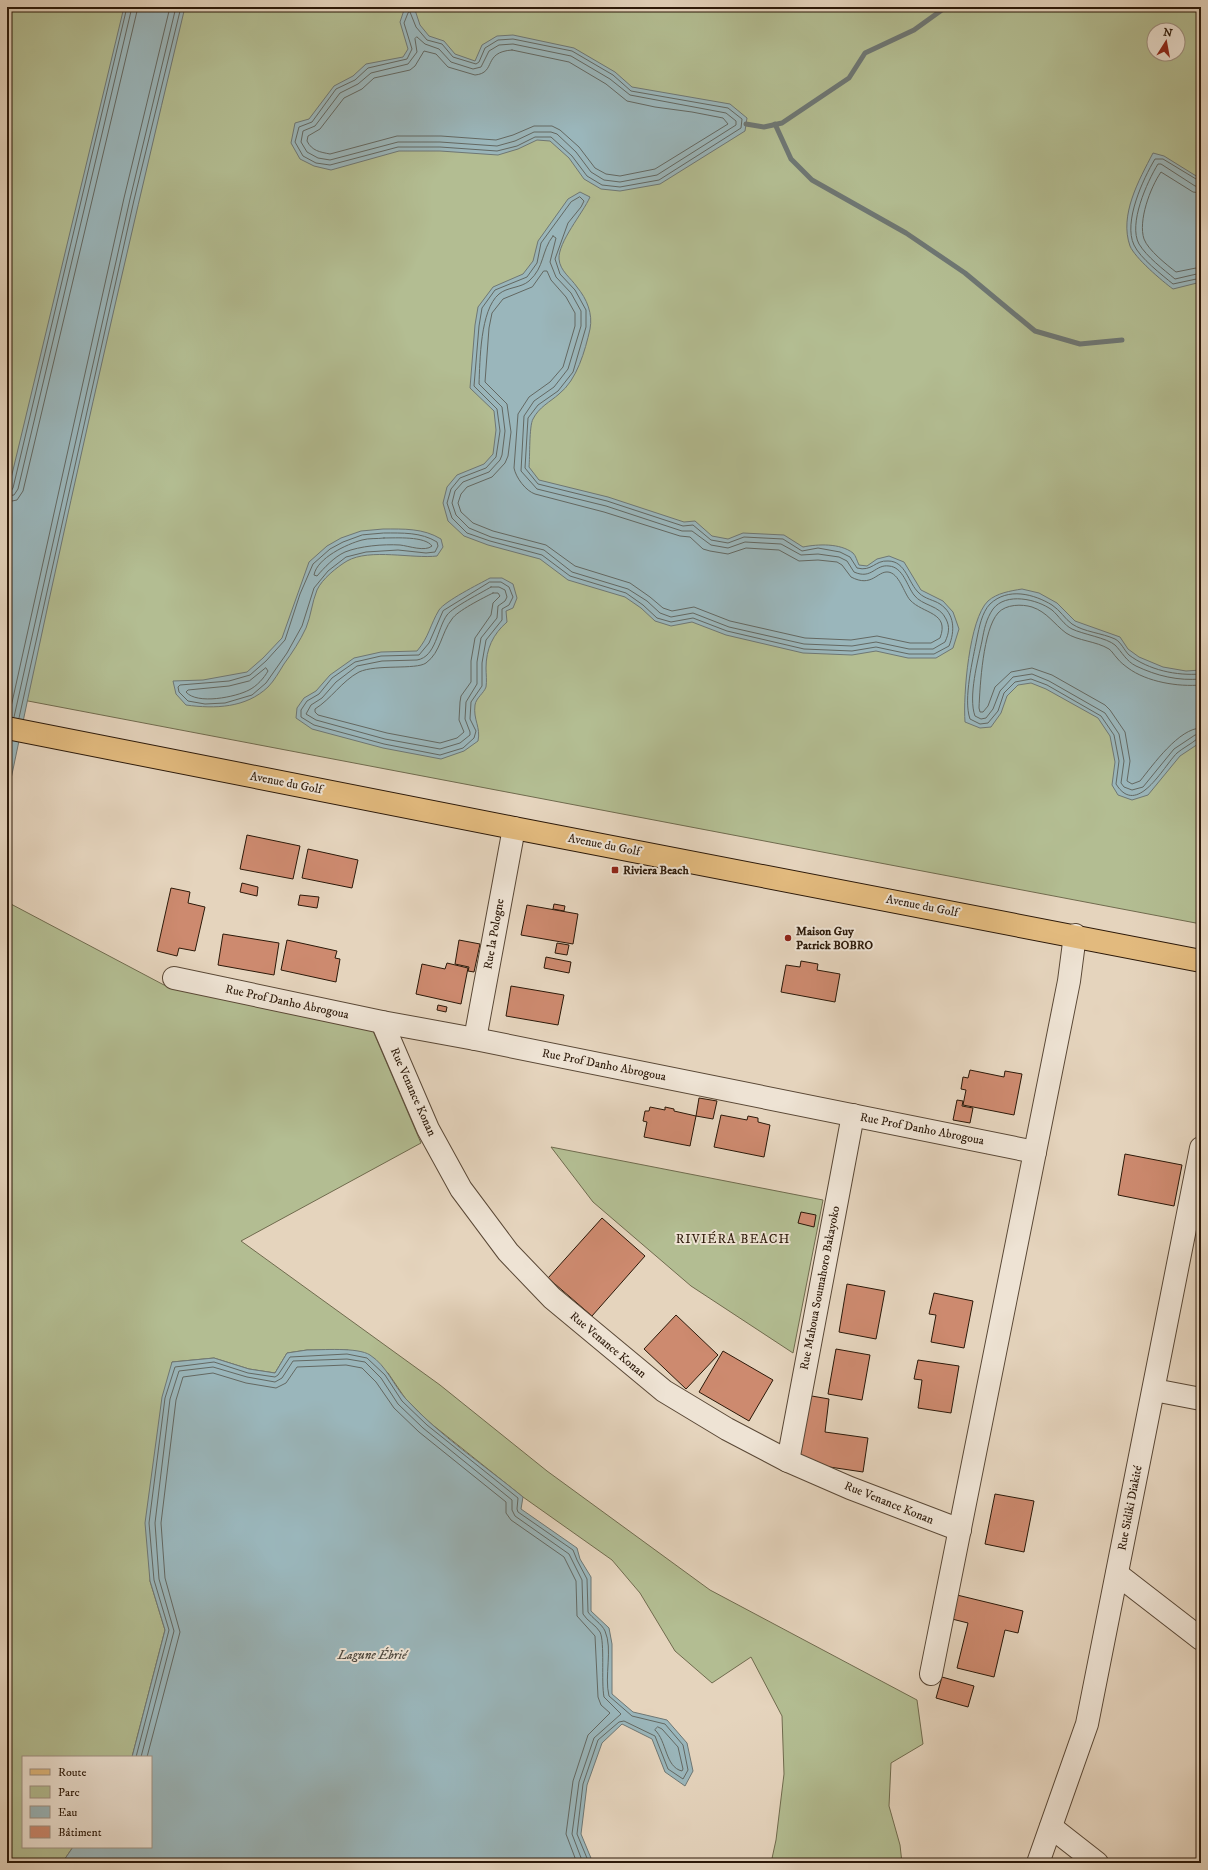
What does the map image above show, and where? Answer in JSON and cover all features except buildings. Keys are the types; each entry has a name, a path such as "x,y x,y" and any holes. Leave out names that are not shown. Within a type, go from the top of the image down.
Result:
{"main road":[{"name":"Avenue du Golf","path":"16,730 514,828 1201,960"}],"street":[{"name":"Rue la Pologne","path":"475,1039 514,828"},
{"path":"931,1674 1069,981 1075,935"},
{"name":"Rue Prof Danho Abrogoua","path":"174,978 382,1022 475,1039 1035,1152"},
{"name":"Rue Venance Konan","path":"382,1022 428,1129 461,1189 508,1252 552,1298 664,1391 727,1429 788,1461 865,1494 960,1530"},
{"name":"Rue Mahoua Soumahoro Bakayoko","path":"788,1461 853,1115"},
{"name":"Rue Sidiki Diakité","path":"1038,1863 1088,1724 1201,1148"},
{"path":"1154,1390 1201,1400"},
{"path":"1117,1574 1201,1639"},
{"path":"1051,1827 1097,1863"}],"green space":[{"path":"7,7 1201,7 1201,924 7,697"},
{"path":"9,903 164,985 373,1031 421,1143 241,1241 440,1385 547,1471 710,1590 917,1700 923,1744 891,1763 889,1806 900,1845 902,1863 771,1863 776,1840 784,1774 782,1716 751,1657 712,1683 675,1651 640,1593 612,1560 523,1497 429,1422 405,1398 388,1373 348,1350 307,1350 287,1353 275,1373 249,1369 214,1358 172,1362 150,1581 165,1630 132,1756 22,1756 22,1848 72,1848 62,1863 7,1863 7,907"},
{"path":"551,1147 823,1200 793,1353 691,1286 593,1202"}],"water":[{"path":"124,7 185,7 93,402 7,798 7,495"},
{"path":"405,7 414,7 420,25 429,36 444,41 455,54 475,61 482,45 497,36 513,35 574,48 615,72 632,87 730,104 747,118 745,131 660,184 620,191 601,189 584,179 569,158 550,141 537,140 518,149 498,155 440,151 399,151 331,170 314,166 300,159 291,143 295,123 309,119 334,86 353,76 366,64 403,57 408,49 400,22"},
{"path":"1153,153 1164,156 1201,179 1201,282 1173,289 1137,257 1130,246 1127,234 1129,210 1137,186"},
{"path":"580,192 590,197 562,244 559,259 561,267 581,292 586,302 590,312 591,323 583,356 571,381 559,394 538,411 533,419 530,435 529,467 539,480 608,497 684,522 695,521 712,536 728,539 743,533 784,535 803,547 829,545 842,547 854,554 859,565 867,566 877,559 889,556 904,562 921,590 943,601 953,612 959,629 953,648 936,658 908,658 876,651 852,655 803,653 726,635 692,622 671,626 655,621 641,608 625,597 568,580 540,559 488,545 464,536 448,521 443,503 447,487 457,475 484,464 493,454 496,430 494,411 470,388 475,325 478,307 493,287 523,274 533,261 538,241 568,199"},
{"path":"383,529 413,530 434,535 441,539 443,547 437,556 427,557 379,554 356,557 334,570 319,586 306,628 293,651 270,685 250,699 230,705 208,707 186,705 176,694 173,681 203,680 247,672 282,638 309,562 327,546 341,538 361,531"},
{"path":"490,578 502,578 513,584 517,598 513,608 506,611 507,622 494,637 487,654 486,687 475,705 475,715 479,732 478,741 464,751 441,759 383,748 312,729 296,718 297,708 304,698 316,691 330,675 354,658 381,652 417,651 424,641 436,615 442,606"},
{"path":"1022,589 1039,593 1057,603 1075,621 1120,637 1128,649 1139,657 1163,667 1186,671 1201,670 1201,742 1180,756 1148,795 1132,800 1118,795 1112,785 1115,762 1110,736 1098,718 1046,689 1031,683 1018,685 1007,696 1001,713 991,727 980,728 965,722 966,677 972,640 981,610 988,601 995,596"},
{"name":"Lagune Ébrié","path":"307,1350 348,1350 364,1352 376,1359 401,1394 419,1413 448,1438 523,1497 521,1509 577,1548 580,1559 591,1577 591,1611 609,1628 612,1644 612,1694 633,1712 667,1720 687,1743 693,1771 685,1786 665,1772 652,1739 622,1724 602,1743 587,1785 581,1834 593,1863 62,1863 72,1848 152,1848 152,1756 132,1756 165,1630 150,1581 145,1523 162,1397 172,1362 214,1358 249,1369 275,1373 287,1353"}],"waterway":[{"path":"746,124 764,127 782,123 849,78 865,53 914,30 946,7"},
{"path":"775,124 791,159 812,180 906,233 965,273 1035,331 1080,344 1122,340"}],"place":[{"name":"Riviera Beach","path":"615,870"},
{"name":"Maison Guy Patrick BOBRO","path":"788,938"}],"district":[{"name":"RIVIÉRA BEACH","path":"733,1239"}]}
